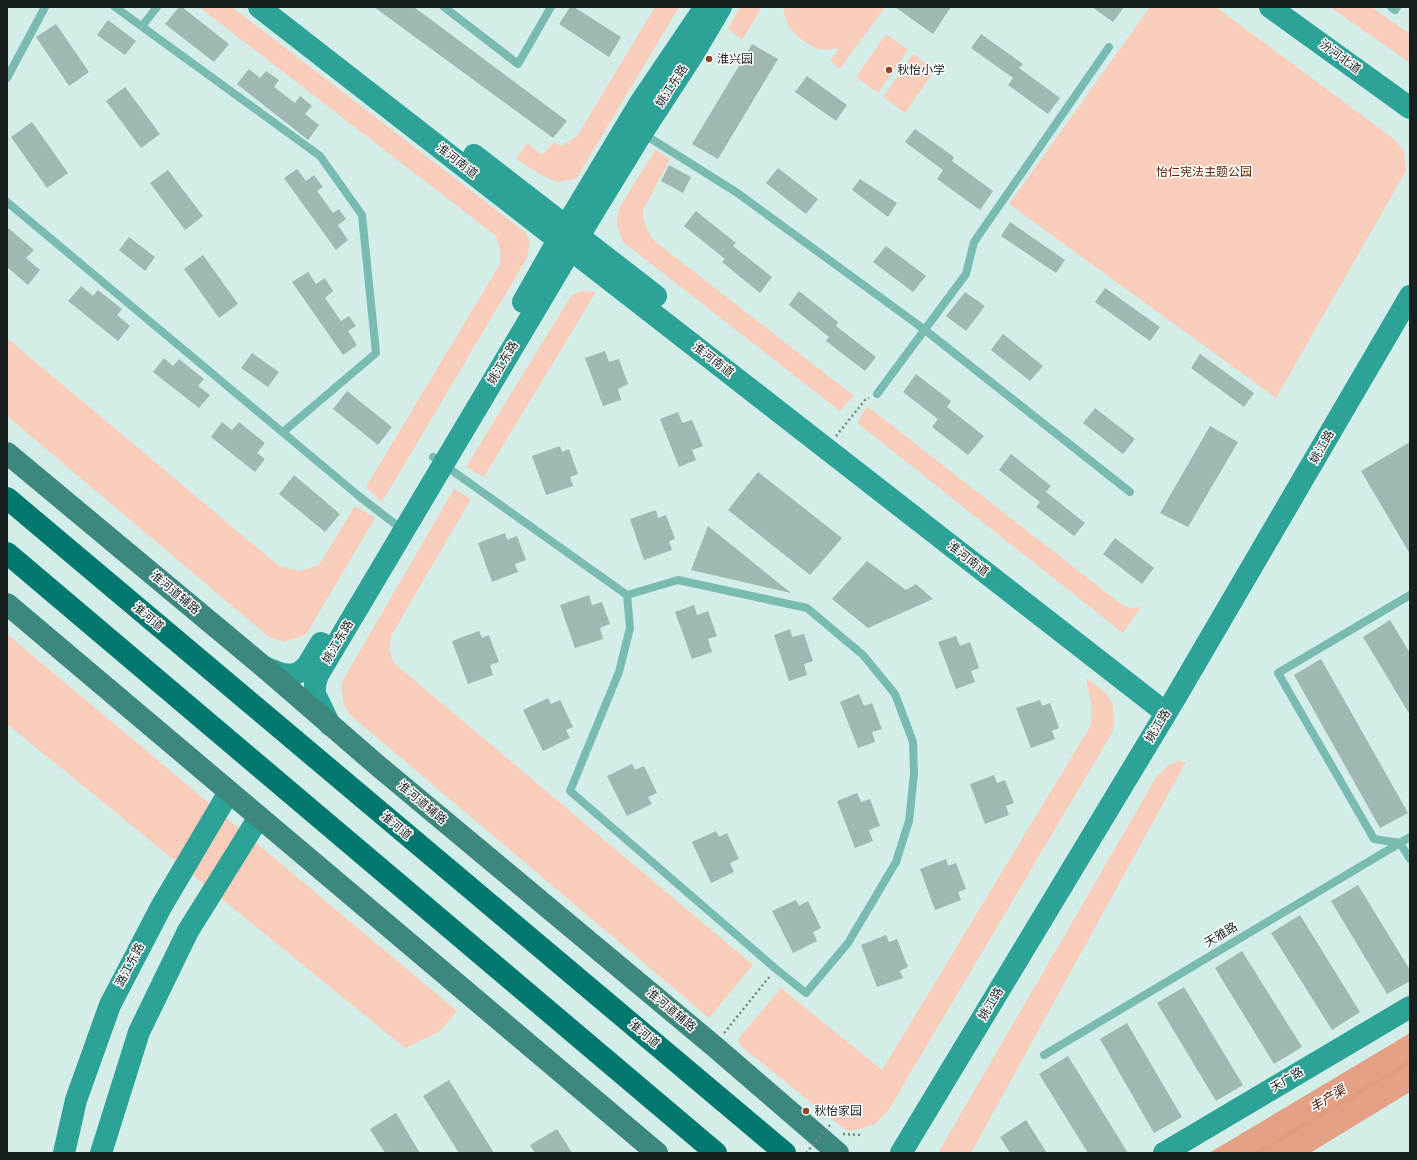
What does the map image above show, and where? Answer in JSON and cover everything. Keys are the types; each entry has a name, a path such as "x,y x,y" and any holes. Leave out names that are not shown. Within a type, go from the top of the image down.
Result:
{"highway":[{"name":"淮河道","path":"7,498 785,1153"},
{"path":"7,553 716,1153"}],"main road":[{"name":"淮河道辅路","path":"12,458 264,667 330,725 714,1046 838,1153"},
{"path":"7,604 657,1153"}],"street":[{"name":"淮河南道","path":"259,7 836,436 1170,707"},
{"name":"淮河南道","path":"283,7 569,238 1170,707"},
{"name":"姚江东路","path":"330,725 315,694 315,684 322,668 399,527 569,238 640,103 705,7"},
{"name":"姚江东路","path":"569,238 642,133 694,53 721,7"},
{"name":"汾河北道","path":"1270,7 1410,108"},
{"name":"姚江路","path":"901,1153 1170,707 1410,296"},
{"name":"姚江东路","path":"264,667 282,674 292,675 300,672 307,666 399,527"},
{"name":"潞江东路","path":"64,1153 76,1100 110,1004 161,907 229,792"},
{"path":"101,1153 139,1032 188,931 259,817"},
{"name":"天广路","path":"1164,1153 1410,1007"}],"lane":[{"path":"7,78 45,7"},
{"path":"115,7 320,156 362,215 376,353 283,432"},
{"path":"142,26 158,7"},
{"path":"444,7 518,64 551,7"},
{"path":"1391,7 1395,10 1397,7"},
{"path":"877,394 966,274 974,242 1109,47"},
{"path":"642,133 736,192 925,330 1130,492"},
{"path":"7,202 399,527"},
{"path":"438,461 627,595 630,628 619,672 570,791 776,969 806,993 848,943 896,862 909,821 914,774 913,742 895,694 863,655 807,608 678,580 627,595"},
{"path":"1410,595 1278,673 1374,839 1400,843 1410,859"},
{"name":"天雅路","path":"1044,1055 1410,837"}],"path":[{"path":"836,436 865,400 877,394"},
{"path":"714,1046 776,969"},
{"path":"806,1153 830,1125"}],"green space":[{"path":"199,7 232,7 526,233 530,242 527,258 382,502 366,487 500,264 500,250 496,236"},
{"path":"655,7 679,7 576,179 557,182 541,175 516,159 527,143 542,155 554,142 561,146 577,136"},
{"path":"740,7 762,7 742,40 728,29"},
{"path":"783,7 885,7 840,69 830,61 839,48 826,50 818,49 806,43 796,35 787,24"},
{"name":"怡仁宪法主题公园","path":"1150,7 1216,7 1394,139 1404,151 1406,171 1276,398 1009,204"},
{"path":"1330,7 1371,7 1410,34 1410,63"},
{"path":"886,34 908,50 878,93 856,77"},
{"path":"913,54 935,70 905,113 883,97"},
{"path":"655,150 670,159 643,210 644,222 652,239 854,396 840,411 623,242 617,226 617,218 620,207"},
{"path":"581,291 596,292 484,477 466,467 571,296"},
{"path":"7,338 279,566 299,571 319,565 355,506 375,518 307,633 284,642 269,637 7,416"},
{"path":"867,406 1121,604 1130,608 1141,607 1123,633 857,423"},
{"path":"454,489 471,499 391,636 389,649 394,663 753,965 709,1018 349,714 344,705 341,688 343,680"},
{"path":"7,634 457,1011 439,1032 405,1048 7,724"},
{"path":"1086,678 1106,693 1113,704 1114,724 1112,733 888,1111 875,1124 848,1131 741,1046 738,1042 739,1038 781,988 882,1070 1091,725 1092,709"},
{"path":"1178,761 1186,762 971,1153 938,1153 1157,776 1169,765"}],"shaded area":[{"path":"1410,1033 1410,1092 1310,1153 1209,1153"}],"building":[{"path":"179,7 182,7 229,44 214,62 165,24"},
{"path":"374,7 414,7 567,121 553,138"},
{"path":"570,7 574,7 621,37 609,57 559,24"},
{"path":"895,7 951,7 933,34"},
{"path":"1092,7 1124,7 1113,22"},
{"path":"108,20 136,41 125,55 97,35"},
{"path":"56,24 89,72 69,86 36,37"},
{"path":"981,34 1023,64 1019,68 1060,98 1048,114 1008,85 1013,78 971,48"},
{"path":"752,44 778,59 718,159 692,144"},
{"path":"249,69 260,78 266,71 279,80 274,87 295,103 300,96 312,106 305,114 319,125 308,140 237,84"},
{"path":"807,76 847,105 836,121 795,92"},
{"path":"125,87 160,134 141,148 106,101"},
{"path":"32,122 68,173 47,188 11,137"},
{"path":"915,129 954,157 952,161 993,191 980,210 937,179 943,170 905,142"},
{"path":"669,165 691,177 683,193 661,181"},
{"path":"778,168 818,199 806,214 766,183"},
{"path":"297,169 306,181 314,175 323,187 317,191 333,213 339,209 346,219 338,225 348,240 336,250 284,178"},
{"path":"168,170 203,216 185,230 150,183"},
{"path":"860,179 897,203 888,217 852,190"},
{"path":"696,211 736,243 733,246 772,277 760,293 722,262 725,259 684,226"},
{"path":"1010,222 1065,260 1056,273 1001,236"},
{"path":"7,227 34,250 26,258 40,270 28,285 7,267"},
{"path":"129,237 155,257 145,271 119,250"},
{"path":"886,246 926,276 913,292 873,262"},
{"path":"203,255 238,304 219,318 184,269"},
{"path":"308,272 316,284 325,278 333,291 325,298 341,321 349,316 356,326 348,331 357,345 343,355 292,282"},
{"path":"81,286 93,296 98,290 122,309 117,315 130,326 118,341 68,301"},
{"path":"1105,288 1160,327 1150,341 1095,302"},
{"path":"799,291 838,322 836,326 876,357 865,371 826,341 829,337 789,305"},
{"path":"965,292 985,306 966,331 946,316"},
{"path":"1003,334 1043,366 1030,381 991,350"},
{"path":"605,351 609,362 619,359 628,384 618,389 621,400 603,406 585,358"},
{"path":"252,353 279,372 268,387 241,368"},
{"path":"1200,354 1254,393 1244,407 1191,368"},
{"path":"164,358 173,366 179,359 204,379 198,386 210,395 199,408 153,372"},
{"path":"916,374 951,401 947,407 984,436 968,455 932,427 938,419 903,392"},
{"path":"347,391 392,427 378,445 333,409"},
{"path":"1095,408 1135,439 1123,454 1083,423"},
{"path":"678,412 682,423 692,420 703,446 692,450 696,460 679,467 660,419"},
{"path":"222,422 232,430 239,422 265,443 257,453 265,459 255,472 211,437"},
{"path":"1210,426 1238,442 1188,527 1160,513"},
{"path":"1410,442 1410,554 1361,471"},
{"path":"560,446 562,452 569,449 578,474 570,477 573,486 546,495 532,456"},
{"path":"1011,454 1051,486 1046,492 1085,523 1074,536 1036,507 1040,502 999,470"},
{"path":"758,472 842,538 810,575 728,510"},
{"path":"294,475 340,514 325,532 279,494"},
{"path":"656,510 658,518 666,515 675,539 669,541 672,550 644,560 630,519"},
{"path":"708,526 791,593 691,570"},
{"path":"505,533 507,540 517,536 526,560 515,564 518,572 492,582 478,543"},
{"path":"1115,538 1154,568 1142,584 1103,554"},
{"path":"867,561 906,590 916,584 933,599 868,628 832,599"},
{"path":"589,595 592,605 602,602 610,624 600,628 603,639 575,648 560,605"},
{"path":"694,605 697,615 708,611 717,636 708,639 712,652 692,659 675,612"},
{"path":"1390,620 1410,653 1410,715 1363,637"},
{"path":"790,629 792,637 804,634 813,661 804,664 807,675 789,681 774,635"},
{"path":"479,631 482,638 489,635 499,662 490,665 493,675 468,684 452,641"},
{"path":"956,636 960,646 970,642 979,668 971,671 975,682 956,689 938,642"},
{"path":"1321,659 1408,813 1380,828 1294,675"},
{"path":"859,694 864,706 872,703 882,729 872,732 875,742 858,748 840,702"},
{"path":"548,698 551,704 560,700 573,727 566,730 570,738 543,751 523,710"},
{"path":"1040,700 1042,706 1050,703 1059,728 1052,731 1055,739 1031,748 1016,708"},
{"path":"632,764 635,770 644,766 657,793 648,797 652,804 627,816 607,776"},
{"path":"994,775 997,783 1005,780 1014,803 1006,806 1009,815 985,824 970,784"},
{"path":"857,793 861,802 870,799 880,826 869,830 873,841 855,848 837,801"},
{"path":"716,831 719,837 727,833 739,859 730,863 734,872 711,883 692,842"},
{"path":"946,859 948,866 956,863 966,889 958,892 961,900 935,910 920,869"},
{"path":"1358,885 1410,970 1410,981 1387,994 1331,901"},
{"path":"796,900 799,906 808,901 821,928 813,932 817,941 793,953 772,911"},
{"path":"1300,915 1360,1012 1332,1030 1271,933"},
{"path":"886,935 889,942 897,939 908,967 900,971 903,978 877,987 861,945"},
{"path":"1242,951 1302,1047 1274,1064 1215,968"},
{"path":"1184,987 1243,1085 1216,1101 1157,1003"},
{"path":"1127,1023 1182,1117 1154,1133 1100,1039"},
{"path":"1068,1056 1128,1153 1088,1153 1039,1074"},
{"path":"449,1080 494,1153 459,1153 423,1096"},
{"path":"396,1113 420,1153 385,1153 370,1129"},
{"path":"1026,1120 1047,1153 1010,1153 1000,1137"},
{"path":"557,1129 572,1153 535,1153 530,1145"}],"waterway":[{"name":"丰产渠","path":"1257,1153 1410,1062"}],"place":[{"name":"淮兴园","path":"709,59"},
{"name":"秋怡小学","path":"889,70"},
{"name":"秋怡家园","path":"806,1111"}]}
